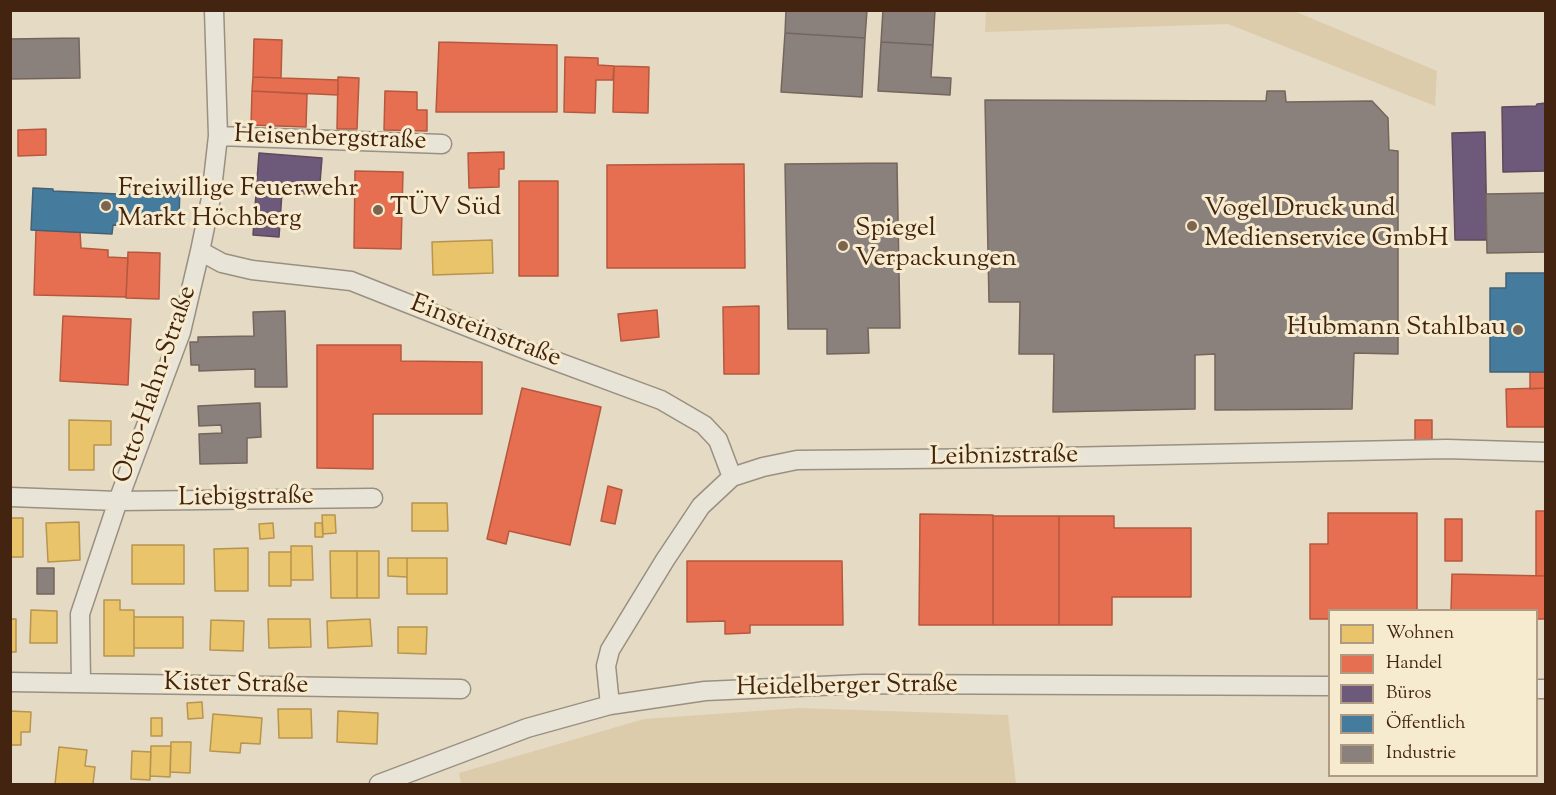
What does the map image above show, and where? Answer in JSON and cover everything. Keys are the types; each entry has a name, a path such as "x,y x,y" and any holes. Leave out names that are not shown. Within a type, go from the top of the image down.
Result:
{"street":[{"name":"Otto-Hahn-Straße","path":"81,683 80,614 118,501 181,332 200,251 218,136 214,10"},
{"name":"Heisenbergstraße","path":"218,136 442,144"},
{"name":"Einsteinstraße","path":"200,251 222,263 252,270 351,281 661,400 704,425 718,440 732,477"},
{"name":"Leibnizstraße","path":"610,705 606,666 610,650 691,520 701,506 732,477 763,466 797,460 1022,458 1447,449 1545,452"},
{"name":"Liebigstraße","path":"10,497 118,501 373,498"},
{"name":"Kister Straße","path":"10,682 461,689"},
{"name":"Heidelberger Straße","path":"379,784 527,728 610,705 705,691 864,684 1328,686"}],"shaded area":[{"path":"986,11 1294,11 1437,71 1435,106 1228,24 985,32"},
{"path":"799,708 1008,715 1016,784 461,784 459,773 644,719"}],"building: Wohnen":[{"path":"492,240 493,273 433,275 432,242"},
{"path":"69,420 111,421 111,445 94,445 94,470 69,470"},
{"path":"412,503 447,503 448,531 412,531"},
{"path":"322,515 335,515 336,533 323,534"},
{"path":"10,518 23,518 23,557 10,557"},
{"path":"79,522 80,560 48,562 46,523"},
{"path":"273,523 274,538 260,539 259,524"},
{"path":"315,523 322,523 323,537 315,537"},
{"path":"132,545 184,545 184,584 132,584"},
{"path":"291,546 312,546 313,580 291,580"},
{"path":"248,548 248,591 215,591 214,549"},
{"path":"330,551 357,551 357,598 331,598"},
{"path":"357,551 379,551 379,598 357,598"},
{"path":"269,552 291,552 291,586 269,586"},
{"path":"388,558 407,558 407,577 388,576"},
{"path":"407,558 447,558 447,594 407,594"},
{"path":"104,600 120,600 120,610 134,610 134,656 104,656"},
{"path":"31,610 57,611 57,643 30,643"},
{"path":"134,617 183,617 183,648 134,648"},
{"path":"10,619 16,619 16,652 10,652"},
{"path":"268,619 310,619 311,647 269,648"},
{"path":"370,619 372,646 328,648 327,621"},
{"path":"211,620 244,621 243,651 210,650"},
{"path":"398,627 427,627 426,654 398,653"},
{"path":"202,702 203,718 188,719 187,703"},
{"path":"278,709 311,709 312,738 279,738"},
{"path":"10,711 31,712 30,732 21,732 21,745 10,745"},
{"path":"338,711 378,713 377,744 337,742"},
{"path":"213,714 262,718 260,744 241,743 240,753 210,751"},
{"path":"151,718 162,718 162,736 151,736"},
{"path":"171,742 191,742 190,773 170,772"},
{"path":"151,746 171,746 170,777 150,776"},
{"path":"59,747 87,750 85,766 95,767 93,784 55,784"},
{"path":"132,751 151,752 150,780 131,779"}],"building: Handel":[{"path":"254,39 282,40 281,78 253,77"},
{"path":"439,42 557,45 557,112 436,112"},
{"path":"565,57 598,58 598,65 614,66 613,80 596,80 595,113 564,112"},
{"path":"614,66 649,67 648,113 613,112"},
{"path":"253,77 338,80 338,95 252,91"},
{"path":"338,77 359,78 357,129 337,129"},
{"path":"252,91 307,94 306,127 251,125"},
{"path":"385,91 417,92 417,110 427,110 427,131 384,130"},
{"path":"46,129 46,155 18,156 18,130"},
{"path":"504,152 504,169 499,169 499,187 469,188 468,153"},
{"path":"744,164 745,268 607,268 607,165"},
{"name":"TÜV Süd","path":"355,171 403,172 401,249 354,248"},
{"path":"519,181 558,181 558,276 519,276"},
{"path":"36,230 80,232 81,248 108,250 108,257 128,258 126,297 34,295"},
{"path":"128,252 160,253 159,299 126,298"},
{"path":"759,306 759,374 724,374 723,307"},
{"path":"657,310 659,337 621,341 618,314"},
{"path":"63,316 131,319 128,385 60,381"},
{"path":"317,345 401,345 401,361 482,362 482,414 373,414 373,469 317,468"},
{"path":"1530,372 1546,372 1546,388 1530,389"},
{"path":"522,388 601,407 570,545 509,531 506,544 487,539"},
{"path":"1546,388 1546,427 1507,427 1506,389"},
{"path":"1415,420 1432,420 1432,441 1415,441"},
{"path":"608,486 622,490 615,524 601,521"},
{"path":"1536,511 1546,511 1546,576 1536,576"},
{"path":"1328,513 1417,513 1417,609 1328,609 1328,619 1310,619 1310,544 1328,544"},
{"path":"920,514 993,515 993,625 919,625"},
{"path":"993,516 1059,516 1059,625 993,625"},
{"path":"1059,516 1114,516 1114,528 1191,528 1191,597 1112,597 1112,625 1059,625"},
{"path":"1445,519 1462,519 1462,561 1445,561"},
{"path":"687,561 842,561 843,625 750,625 750,633 725,634 725,621 687,622"},
{"path":"1452,574 1546,576 1546,619 1538,619 1538,609 1451,609"}],"building: Büros":[{"path":"1546,103 1546,171 1503,172 1502,107 1536,106"},
{"path":"1485,132 1487,240 1455,240 1452,133"},
{"path":"259,153 322,158 319,195 282,192 279,237 253,235"}],"building: Öffentlich":[{"name":"Freiwillige Feuerwehr Markt Höchberg","path":"140,185 180,187 179,217 148,216 147,227 113,225 112,234 31,230 33,188 140,195"},
{"name":"Hubmann Stahlbau","path":"1506,273 1546,273 1546,372 1490,372 1490,288 1506,288"}],"building: Industrie":[{"path":"786,10 867,10 865,38 785,33"},
{"path":"883,10 935,10 933,45 881,42"},
{"path":"785,33 865,38 862,97 781,92"},
{"path":"79,38 80,78 10,79 10,39"},
{"path":"881,42 933,45 931,77 951,78 950,95 878,91"},
{"name":"Vogel Druck und Medienservice GmbH","path":"1267,91 1285,91 1286,102 1372,101 1388,118 1389,150 1398,151 1398,354 1354,353 1352,409 1215,410 1215,354 1195,355 1195,409 1053,412 1054,354 1019,354 1020,302 989,302 985,100 1266,101"},
{"name":"Spiegel Verpackungen","path":"897,163 900,328 868,328 869,353 827,354 827,329 788,329 785,164"},
{"path":"1546,193 1546,252 1487,253 1486,194"},
{"path":"285,311 287,387 255,387 255,369 199,371 199,365 191,365 190,342 198,342 198,337 254,336 253,312"},
{"path":"260,403 261,437 247,438 247,463 200,464 199,434 222,433 221,425 199,426 198,406"},
{"path":"37,568 54,568 54,594 37,594"}],"place":[{"name":"Freiwillige Feuerwehr Markt Höchberg","path":"106,206"},
{"name":"TÜV Süd","path":"378,210"},
{"name":"Vogel Druck und Medienservice GmbH","path":"1192,226"},
{"name":"Spiegel Verpackungen","path":"843,246"},
{"name":"Hubmann Stahlbau","path":"1518,330"}]}
